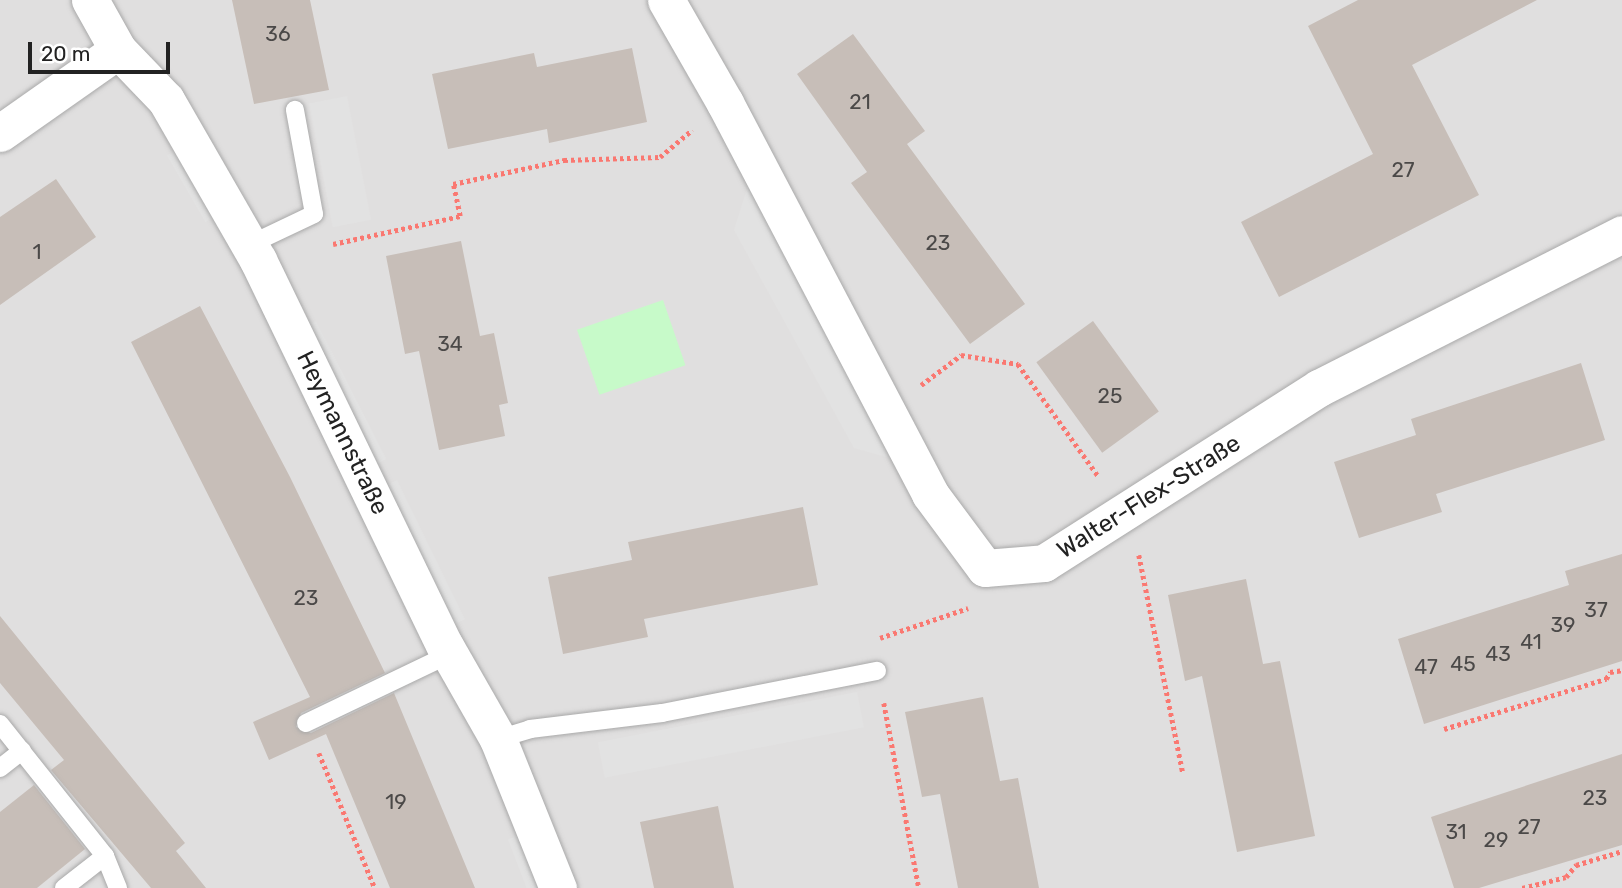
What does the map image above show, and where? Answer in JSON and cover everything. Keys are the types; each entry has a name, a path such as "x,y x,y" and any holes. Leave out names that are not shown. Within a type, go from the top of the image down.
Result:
{"street":[{"name":"Heymannstraße","path":"90,0 118,50 166,100 250,245 450,654 498,739 558,888"},
{"name":"Walter-Flex-Straße","path":"666,0 725,103 930,494 985,568 1044,563 1121,518 1320,388 1622,234"},
{"path":"0,133 118,50"}],"lane":[{"path":"250,245 313,214 295,110"},
{"path":"306,723 450,654"},
{"path":"498,739 530,729 662,713 877,671"},
{"path":"0,724 105,856 118,888"},
{"path":"0,768 22,751"},
{"path":"64,888 105,856"}],"path":[{"path":"325,246 460,216 453,184 564,160 660,157 725,103"},
{"path":"886,411 961,355 1018,364 1121,518 1138,551 1183,774"},
{"path":"1444,730 1606,679 1611,672 1622,670"},
{"path":"877,671 919,888"},
{"path":"306,723 375,888"},
{"path":"1522,888 1566,877 1576,865 1622,851"}],"shaded area":[{"path":"0,0 1622,0 1622,888 0,888"},
{"path":"347,96 371,220 333,227 309,103"},
{"path":"180,148 219,215 206,222 167,156"},
{"path":"752,173 911,464 854,448 734,230"},
{"path":"316,321 386,459 373,466 303,328"},
{"path":"397,480 465,619 452,625 384,486"},
{"path":"857,692 864,727 605,778 598,742"},
{"path":"522,834 543,888 527,888 508,839"}],"green space":[{"path":"663,300 685,365 599,395 577,330"}],"building":[{"path":"232,0 310,0 329,90 254,104"},
{"path":"1358,0 1537,0 1412,65 1479,195 1279,297 1241,222 1373,154 1308,26"},
{"path":"853,34 925,131 907,144 1025,304 970,344 851,183 867,172 797,74"},
{"path":"632,48 647,122 549,143 547,129 448,149 432,74 534,53 537,67"},
{"path":"56,179 96,237 0,305 0,217"},
{"path":"461,241 480,336 494,333 508,403 499,405 505,436 439,450 419,351 405,354 386,256"},
{"path":"200,306 290,477 385,673 301,713 296,727 311,733 394,693 475,888 390,888 326,734 269,760 253,722 310,697 131,342"},
{"path":"1093,321 1159,412 1102,453 1036,362"},
{"path":"1581,363 1605,440 1436,494 1442,512 1359,538 1334,462 1416,435 1411,419"},
{"path":"803,507 818,585 644,619 648,637 563,654 548,577 632,560 628,542"},
{"path":"1622,554 1622,661 1424,724 1398,639 1569,585 1565,571"},
{"path":"1246,579 1263,664 1280,661 1315,836 1237,852 1202,676 1185,681 1168,595"},
{"path":"0,616 185,843 176,851 206,888 151,888 51,770 64,760 0,683"},
{"path":"983,697 1000,781 1018,778 1039,888 958,888 940,794 922,797 905,712"},
{"path":"1622,754 1622,845 1479,888 1454,888 1431,817"},
{"path":"34,785 85,849 37,888 0,888 0,812"},
{"path":"718,806 734,888 654,888 640,822"}]}
